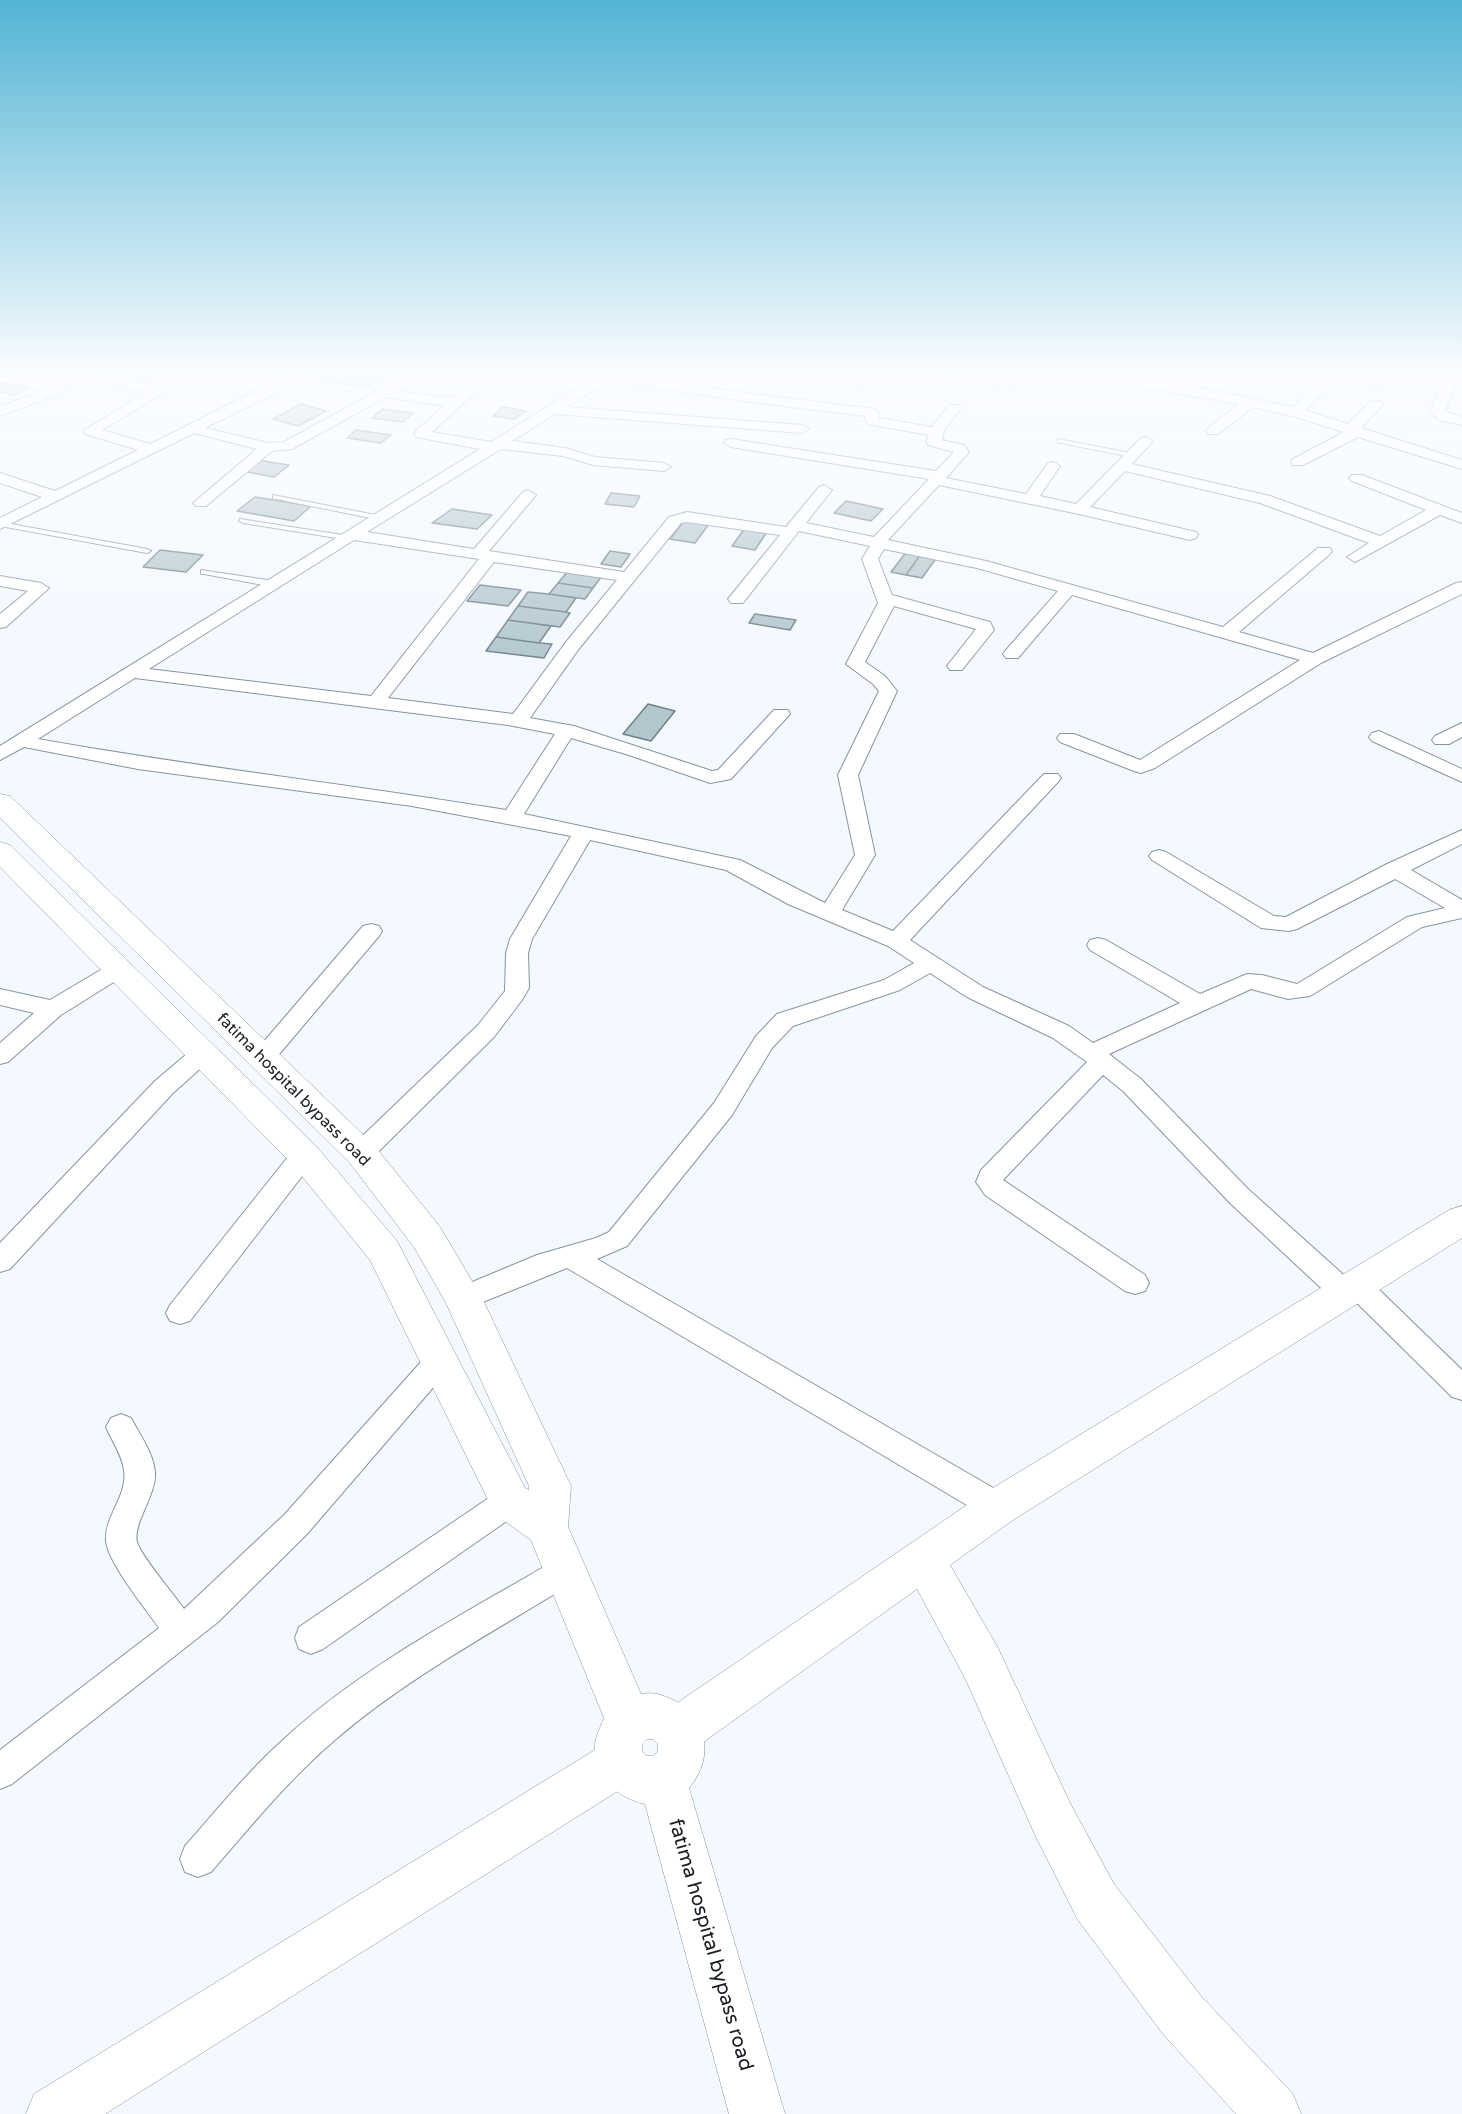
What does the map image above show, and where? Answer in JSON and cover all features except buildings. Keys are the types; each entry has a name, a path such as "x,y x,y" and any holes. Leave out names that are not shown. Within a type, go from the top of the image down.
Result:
{"main road":[{"name":"fatima hospital bypass road","path":"0,802 361,1153 427,1237 463,1298 550,1486 547,1527 565,1571 648,1748 758,2114"},
{"path":"0,851 117,970 203,1053 330,1184 384,1251 510,1501 547,1527"},
{"path":"60,912 96,896"},
{"path":"54,2114 648,1748 998,1507 1462,1220"},
{"path":"923,1558 982,1664 1053,1821 1096,1902 1182,2015 1273,2114"}],"street":[{"path":"0,524 107,471"},
{"path":"201,503 240,471"},
{"path":"0,754 456,471"},
{"path":"893,471 937,478 1190,535"},
{"path":"830,913 865,855 848,775 888,691 879,680 854,661 886,606 887,599 870,559 878,543 944,471"},
{"path":"1030,499 1050,471"},
{"path":"1079,509 1117,471"},
{"path":"1162,471 1265,498 1382,542"},
{"path":"0,478 55,496"},
{"path":"1357,478 1462,518"},
{"path":"737,599 824,490"},
{"path":"376,702 528,495"},
{"path":"1355,557 1439,510"},
{"path":"518,721 572,646 627,577 675,520 680,518 793,529 878,543 980,564 1315,659"},
{"path":"351,537 627,577"},
{"path":"1226,634 1324,551"},
{"path":"0,581 41,588 0,623"},
{"path":"1067,738 1141,767 1315,659 1462,587"},
{"path":"1012,654 1069,590"},
{"path":"887,599 984,626 985,630 956,666"},
{"path":"132,672 518,721 567,730 651,754 717,777 724,775 781,714"},
{"path":"1442,740 1462,729"},
{"path":"512,817 567,730"},
{"path":"1379,737 1462,776"},
{"path":"20,741 138,763 412,800 512,817 733,865 796,899 896,941 975,992 1060,1032 1096,1057 1132,1085 1239,1196 1351,1289 1462,1388"},
{"path":"896,941 1051,778"},
{"path":"361,1153 486,1031 514,995 518,987 517,953 521,939 584,832"},
{"path":"1159,856 1269,923 1278,925 1289,924 1462,836"},
{"path":"1394,869 1462,910"},
{"path":"1135,1283 994,1188 989,1182 990,1177 1096,1057 1199,1004 1248,982 1258,980 1285,991 1302,991 1415,922 1462,910"},
{"path":"262,1059 371,931"},
{"path":"1098,945 1199,1004"},
{"path":"463,1298 618,1239 723,1109 764,1042 785,1020 892,985 931,963"},
{"path":"0,1056 52,1009 117,970"},
{"path":"0,997 52,1009"},
{"path":"0,1261 165,1087 203,1053"},
{"path":"180,1313 304,1155"},
{"path":"570,1256 998,1507"},
{"path":"0,1772 207,1611 296,1524 439,1361"},
{"path":"121,1427 139,1466 140,1475 120,1539 123,1549 180,1631"},
{"path":"311,1638 510,1501"},
{"path":"198,1859 297,1751 341,1714 411,1665 565,1571"}],"lane":[{"path":"276,497 381,518"},
{"path":"243,521 351,537"},
{"path":"0,524 147,551"},
{"path":"204,573 274,585"}]}
